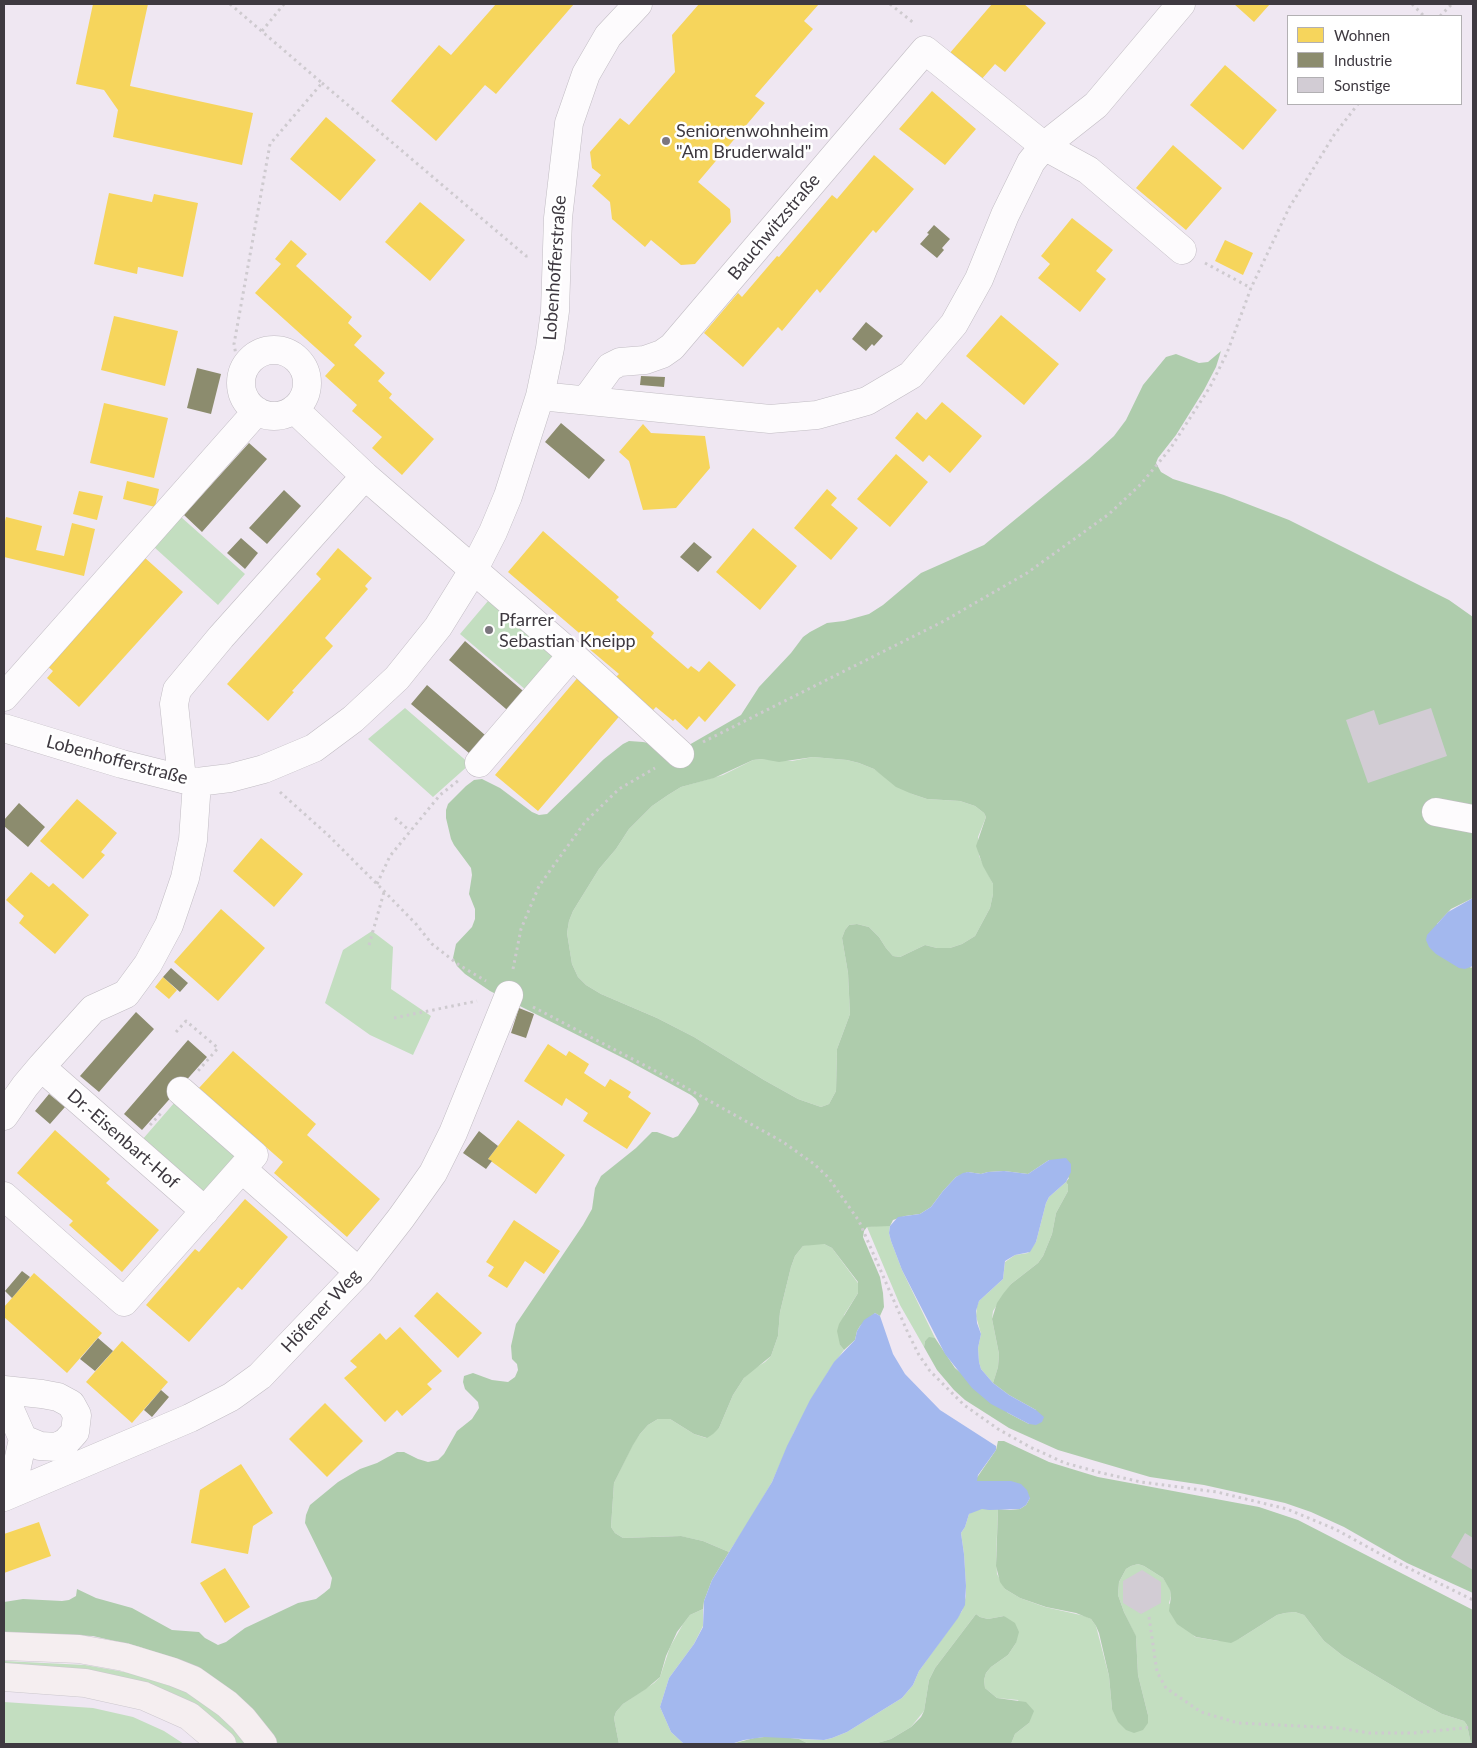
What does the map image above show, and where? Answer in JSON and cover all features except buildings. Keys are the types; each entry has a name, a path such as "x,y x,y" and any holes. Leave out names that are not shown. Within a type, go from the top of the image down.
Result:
{"main road":[{"path":"4,1646 79,1649 124,1657 173,1672 193,1680 227,1704 243,1719 263,1744"},
{"path":"4,1678 85,1683 144,1696 189,1716 222,1744"}],"street":[{"name":"Lobenhofferstraße","path":"4,728 122,764 189,781 230,778 264,769 314,748 353,719 398,678 438,627 474,569 493,532 508,496 540,396 555,311 558,218 569,123 586,74 608,36 638,4"},
{"path":"540,396 770,419 817,415 867,401 911,375 954,324 978,279 1005,215 1031,162 1044,146 1096,105 1181,4"},
{"name":"Bauchwitzstraße","path":"586,400 610,367 620,362 646,360 662,354 672,347 925,50 1044,146 1088,170 1182,250"},
{"path":"271,350 284,351 297,359 305,370 307,384 303,398 294,409 286,414 276,416 257,412 247,402 241,390 241,376 247,363 257,354 271,350"},
{"path":"294,409 365,476 572,655 680,754"},
{"path":"4,697 257,412"},
{"path":"4,1116 40,1067 93,1009 126,994 148,964 169,925 185,878 193,840 189,781 174,704 177,690 221,637 365,476"},
{"path":"479,763 572,655"},
{"path":"1436,812 1473,820"},
{"name":"Höfener Weg","path":"4,1497 190,1418 231,1397 260,1376 359,1272 433,1173 457,1125 509,995"},
{"name":"Dr.-Eisenbart-Hof","path":"40,1067 205,1211"},
{"path":"4,1196 124,1302 254,1155 181,1091"},
{"path":"242,1169 359,1272"},
{"path":"4,1390 58,1397 71,1404 78,1415 75,1432 66,1442 57,1447 40,1446 22,1439"},
{"path":"4,1396 22,1439 16,1471 4,1497"},
{"path":"66,1442 92,1460"}],"path":[{"path":"230,4 526,256 556,253"},
{"path":"262,31 284,4"},
{"path":"1412,4 1423,15"},
{"path":"1441,15 1452,4"},
{"path":"247,363 236,355 234,344 270,144 322,83"},
{"path":"509,995 520,929 539,886 585,822 619,789 680,754 944,621 1027,573 1109,514 1141,484 1170,449 1210,387 1227,353 1251,288 1289,208 1334,135 1357,105"},
{"path":"1182,250 1251,288"},
{"path":"378,884 390,856 440,795 479,763"},
{"path":"264,769 283,796 328,835 378,884 432,944 459,965 509,995 570,1025 783,1142 814,1164 828,1177 859,1221 908,1333 919,1355 930,1371 964,1405 998,1429 1030,1447 1064,1462 1102,1473 1141,1482 1216,1492 1287,1509 1335,1529 1384,1556 1473,1600"},
{"path":"395,818 410,831"},
{"path":"369,945 384,891"},
{"path":"394,1018 509,995"},
{"path":"1149,1617 1157,1672 1166,1688 1201,1712 1238,1723 1339,1728 1368,1734 1414,1733 1473,1727"}],"green space":[{"path":"1221,351 1216,367 1204,390 1176,435 1158,458 1156,463 1161,472 1173,479 1224,495 1289,520 1449,600 1473,617 1473,898 1451,909 1437,924 1471,968 1473,966 1473,1593 1407,1563 1344,1527 1285,1503 1204,1485 1150,1477 1058,1450 1009,1428 965,1400 954,1390 937,1370 924,1347 925,1341 929,1337 935,1338 955,1368 1008,1413 1029,1424 1036,1410 1009,1395 993,1383 998,1367 999,1354 992,1319 997,1303 1011,1284 1038,1263 1043,1256 1052,1234 1056,1213 1068,1191 1066,1182 1069,1178 1049,1160 1028,1174 1004,1171 981,1174 968,1172 956,1177 931,1207 920,1214 893,1220 890,1226 867,1227 863,1237 880,1277 884,1307 880,1316 875,1313 860,1326 855,1340 844,1350 840,1345 837,1331 839,1324 858,1293 858,1282 832,1248 824,1244 803,1246 795,1256 791,1267 780,1312 778,1336 771,1356 744,1378 733,1395 719,1428 707,1438 694,1434 670,1419 658,1419 648,1425 640,1434 614,1483 611,1527 615,1533 623,1538 681,1536 703,1541 729,1552 712,1580 703,1609 690,1615 677,1632 666,1656 660,1677 623,1704 616,1712 614,1718 619,1744 278,1744 176,1661 140,1647 93,1636 65,1635 4,1639 4,1602 23,1599 69,1600 76,1596 77,1589 96,1598 132,1608 172,1630 199,1632 205,1638 218,1645 226,1642 245,1628 298,1603 316,1599 324,1593 330,1588 332,1578 305,1523 310,1505 338,1482 360,1469 377,1463 397,1452 404,1452 428,1462 438,1460 444,1454 457,1431 472,1419 479,1408 478,1402 465,1389 464,1376 473,1373 492,1380 508,1382 515,1377 518,1370 517,1364 512,1359 511,1346 516,1324 583,1225 592,1209 595,1188 601,1176 636,1148 652,1132 673,1138 678,1136 695,1112 699,1104 691,1095 627,1060 490,991 465,974 457,966 453,958 456,944 472,927 475,919 475,909 469,894 472,875 471,868 451,839 446,818 448,804 474,780 482,779 500,788 532,812 539,815 547,814 604,759 623,744 629,741 643,742 682,749 741,715 759,687 791,653 803,637 827,623 844,621 869,614 883,605 921,573 984,545 1089,459 1114,436 1126,420 1143,385 1166,357 1176,354 1199,363 1208,362","holes":["813,757 847,760 874,769 896,787 912,794 927,799 960,801 975,806 984,813 986,817 976,846 983,866 993,884 993,894 990,908 975,936 962,944 950,948 937,948 925,945 900,957 893,956 869,927 857,924 849,925 842,938 848,973 850,1014 837,1049 836,1091 829,1104 821,1107 798,1099 694,1037 657,1018 601,994 586,985 578,977 572,964 567,933 573,911 599,869 616,849 629,829 652,806 668,795 681,787 714,778 753,760 762,759 779,762"]},
{"path":"181,517 245,574 218,605 154,547"},
{"path":"488,601 552,655 552,671 533,696 460,634"},
{"path":"405,708 470,764 433,797 368,739"},
{"path":"813,757 859,763 874,769 912,794 927,799 960,801 975,806 986,817 978,837 979,856 993,884 990,908 975,936 962,944 950,948 937,948 925,945 900,957 893,956 869,927 857,924 849,925 845,930 842,938 848,973 850,1014 837,1049 836,1091 829,1104 821,1107 798,1099 694,1037 657,1018 601,994 586,985 578,977 572,964 567,933 573,911 599,869 616,849 629,829 652,806 681,787 723,775 753,760 792,761"},
{"path":"372,931 393,947 391,989 431,1016 413,1055 370,1035 325,1003 343,950"},
{"path":"175,1102 236,1155 202,1193 142,1140"},
{"path":"1066,1182 1068,1191 1056,1213 1052,1234 1043,1256 1038,1263 1011,1284 993,1311 992,1319 999,1354 998,1367 993,1383 981,1369 979,1362 978,1348 981,1334 976,1316 977,1306 979,1301 1003,1279 1005,1262 1015,1255 1028,1253 1036,1242 1049,1197"},
{"path":"890,1226 891,1241 902,1270 935,1338 929,1338 925,1341 924,1347 900,1305 867,1227"},
{"path":"824,1244 832,1248 858,1283 858,1293 844,1315 840,1345 844,1350 828,1372 794,1432 772,1482 729,1552 703,1541 680,1536 623,1538 615,1533 611,1527 614,1483 633,1444 648,1425 658,1419 670,1419 694,1434 706,1438 719,1428 733,1395 744,1378 750,1371 771,1356 778,1336 780,1312 795,1256 803,1246"},
{"path":"998,1441 1004,1441 1049,1462 1098,1477 1259,1507 1298,1520 1473,1610 1473,1744 1471,1744 1467,1725 1464,1721 1442,1714 1343,1656 1324,1641 1304,1615 1295,1612 1277,1615 1231,1643 1196,1637 1177,1624 1169,1611 1170,1590 1163,1578 1138,1564 1126,1569 1119,1582 1118,1595 1136,1636 1138,1675 1148,1715 1148,1723 1143,1730 1134,1733 1126,1730 1118,1722 1112,1709 1109,1676 1099,1633 1091,1619 1020,1598 1005,1589 1000,1582 996,1566 998,1509 1020,1509 1026,1505 1030,1498 1002,1482 977,1481 976,1479 996,1450"},
{"path":"977,1509 998,1509 997,1574 1005,1589 1020,1598 1045,1607 1085,1616 1091,1619 1096,1626 1109,1676 1112,1709 1148,1723 1148,1715 1138,1675 1136,1637 1118,1595 1119,1582 1126,1569 1138,1564 1163,1578 1170,1589 1169,1603 1195,1637 1219,1641 1239,1639 1277,1615 1295,1612 1304,1615 1324,1641 1343,1656 1442,1714 1464,1721 1467,1725 1471,1744 1011,1744 1015,1734 1029,1723 1018,1700 997,1698 985,1688 984,1680 986,1673 991,1667 1008,1655 1016,1643 1004,1616 988,1619 976,1614 935,1668 929,1680 924,1711 911,1727 891,1739 874,1744 809,1744 799,1739 824,1740 847,1732 902,1698 913,1685 919,1671 962,1611 966,1596 966,1586 961,1533 969,1514"},
{"path":"703,1609 703,1626 694,1644 669,1678 660,1707 671,1732 684,1744 619,1744 614,1718 616,1712 623,1704 660,1677 670,1647 683,1624 690,1615"},
{"path":"976,1614 988,1619 1004,1616 1015,1623 1019,1632 1016,1643 1008,1655 986,1673 984,1680 985,1688 997,1698 1026,1702 1034,1711 1029,1723 1015,1734 1011,1744 874,1744 891,1739 911,1727 921,1717 924,1711 929,1680 935,1668"},
{"path":"4,1661 85,1665 130,1673 170,1684 208,1706 225,1720 248,1744 238,1744 221,1727 4,1667"},
{"path":"4,1702 93,1708 133,1717 164,1731 184,1744 4,1744"},
{"path":"774,1736 799,1739 809,1744 731,1744 754,1738"}],"water":[{"path":"1473,898 1473,966 1465,969 1459,968 1436,954 1429,947 1426,940 1427,935 1448,912"},
{"path":"1066,1158 1071,1164 1071,1172 1066,1182 1049,1197 1046,1203 1036,1242 1030,1252 1015,1255 1005,1261 1003,1279 979,1301 976,1311 977,1323 981,1334 978,1348 981,1369 993,1383 1044,1417 1042,1422 1036,1425 1029,1424 991,1404 972,1388 945,1354 902,1270 889,1233 890,1226 898,1217 920,1214 931,1207 956,1177 963,1173 981,1174 1004,1171 1028,1174 1049,1160"},
{"path":"875,1313 880,1316 893,1354 905,1374 940,1410 996,1446 996,1450 978,1475 977,1481 1011,1481 1021,1484 1027,1490 1030,1498 1026,1505 1020,1509 982,1509 969,1514 961,1533 966,1586 965,1605 958,1618 919,1671 913,1685 902,1698 847,1732 824,1740 764,1737 731,1744 684,1744 671,1732 660,1707 669,1678 694,1644 703,1627 704,1601 712,1580 772,1482 787,1446 810,1400 834,1362 855,1340 857,1331 864,1320"}],"place":[{"name":"Seniorenwohnheim \"Am Bruderwald\"","path":"666,141"},
{"name":"Pfarrer Sebastian Kneipp","path":"489,630"}]}
